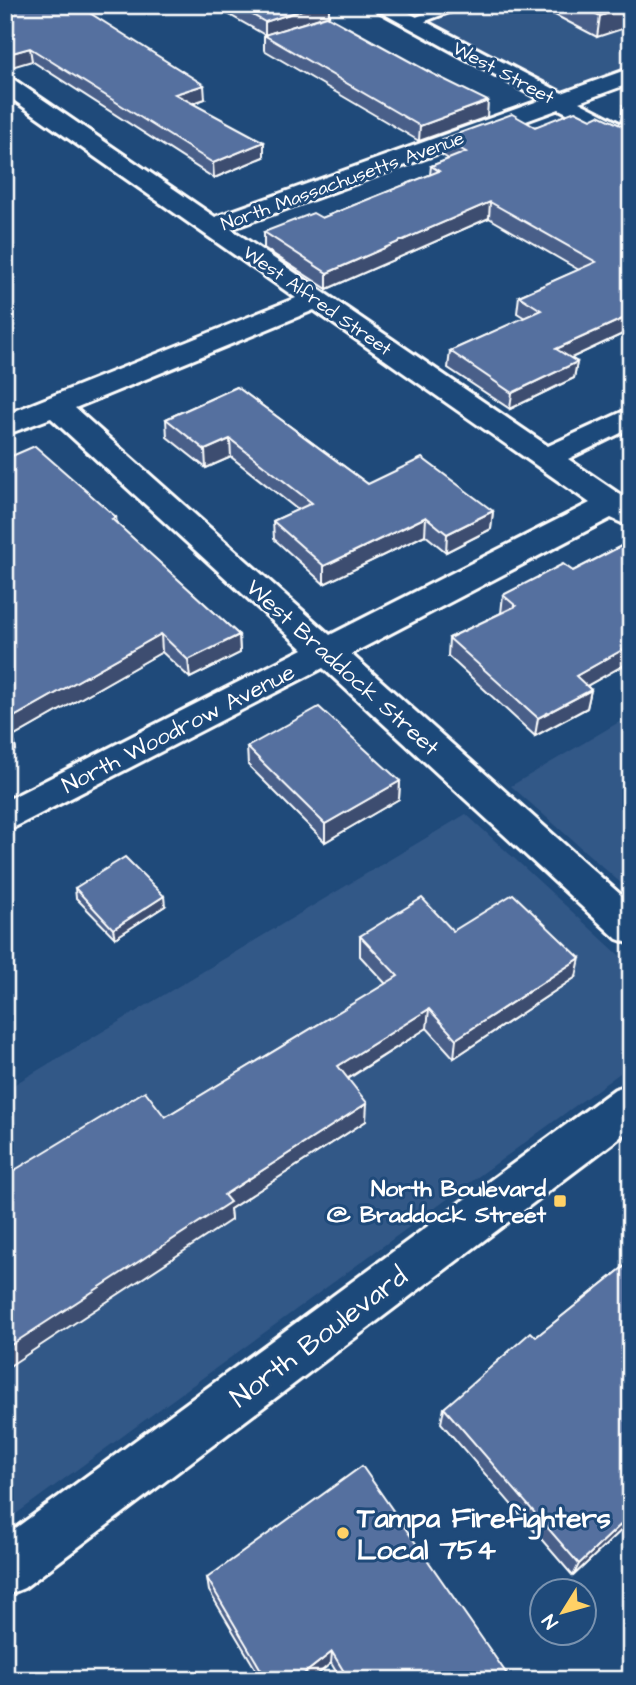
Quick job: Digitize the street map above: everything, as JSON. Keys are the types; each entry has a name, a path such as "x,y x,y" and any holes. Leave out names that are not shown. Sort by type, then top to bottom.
{"street":[{"name":"West Street","path":"378,5 631,138"},
{"name":"North Massachusetts Avenue","path":"212,227 631,75"},
{"name":"West Alfred Street","path":"5,84 622,510"},
{"path":"5,426 317,299"},
{"name":"West Braddock Street","path":"56,406 631,928"},
{"path":"545,459 631,417"},
{"name":"North Woodrow Avenue","path":"5,818 325,652 622,510"},
{"name":"North Boulevard","path":"5,1569 627,1111"}],"lane":[{"path":"410,22 462,5"}],"shaded area":[{"path":"392,5 631,5 631,65 559,91"},
{"path":"631,715 631,892 511,786"},
{"path":"466,814 631,966 631,1065 5,1522 5,1090"}],"building":[{"path":"5,5 77,5 204,85 175,94 264,142 213,163 30,48 5,55"},
{"path":"235,5 317,5 265,22"},
{"path":"579,5 631,5 631,6 600,16"},
{"path":"327,16 488,101 420,126 264,35"},
{"path":"631,102 631,110 623,105"},
{"path":"575,111 591,119 599,115 631,130 631,315 556,349 577,362 512,393 450,351 541,310 519,296 596,262 490,202 327,273 264,232 313,213 322,218 439,171 431,166 466,152 443,139 512,114 535,127"},
{"path":"237,387 368,484 422,458 493,511 447,534 426,517 324,566 273,521 312,503 230,439 205,450 166,419"},
{"path":"35,446 116,517 112,519 239,635 188,660 161,634 5,722 5,459"},
{"path":"631,541 631,645 576,676 591,690 538,718 449,638 516,606 503,595 563,564 573,571"},
{"path":"319,707 400,781 325,824 247,747"},
{"path":"5,725 12,733 5,736"},
{"path":"125,857 164,896 113,929 75,888"},
{"path":"513,894 580,958 456,1039 429,1009 338,1066 367,1103 224,1195 230,1202 5,1349 5,1176 145,1091 165,1117 398,976 360,936 422,898 453,931"},
{"path":"631,1261 631,1515 579,1564 444,1408 531,1332 536,1337"},
{"name":"Tampa Firefighters Local 754","path":"362,1466 511,1680 349,1680 332,1652 296,1680 267,1680 207,1578"}],"place":[{"name":"North Boulevard @ Braddock Street","path":"560,1201"},
{"name":"Tampa Firefighters Local 754","path":"343,1533"}]}
